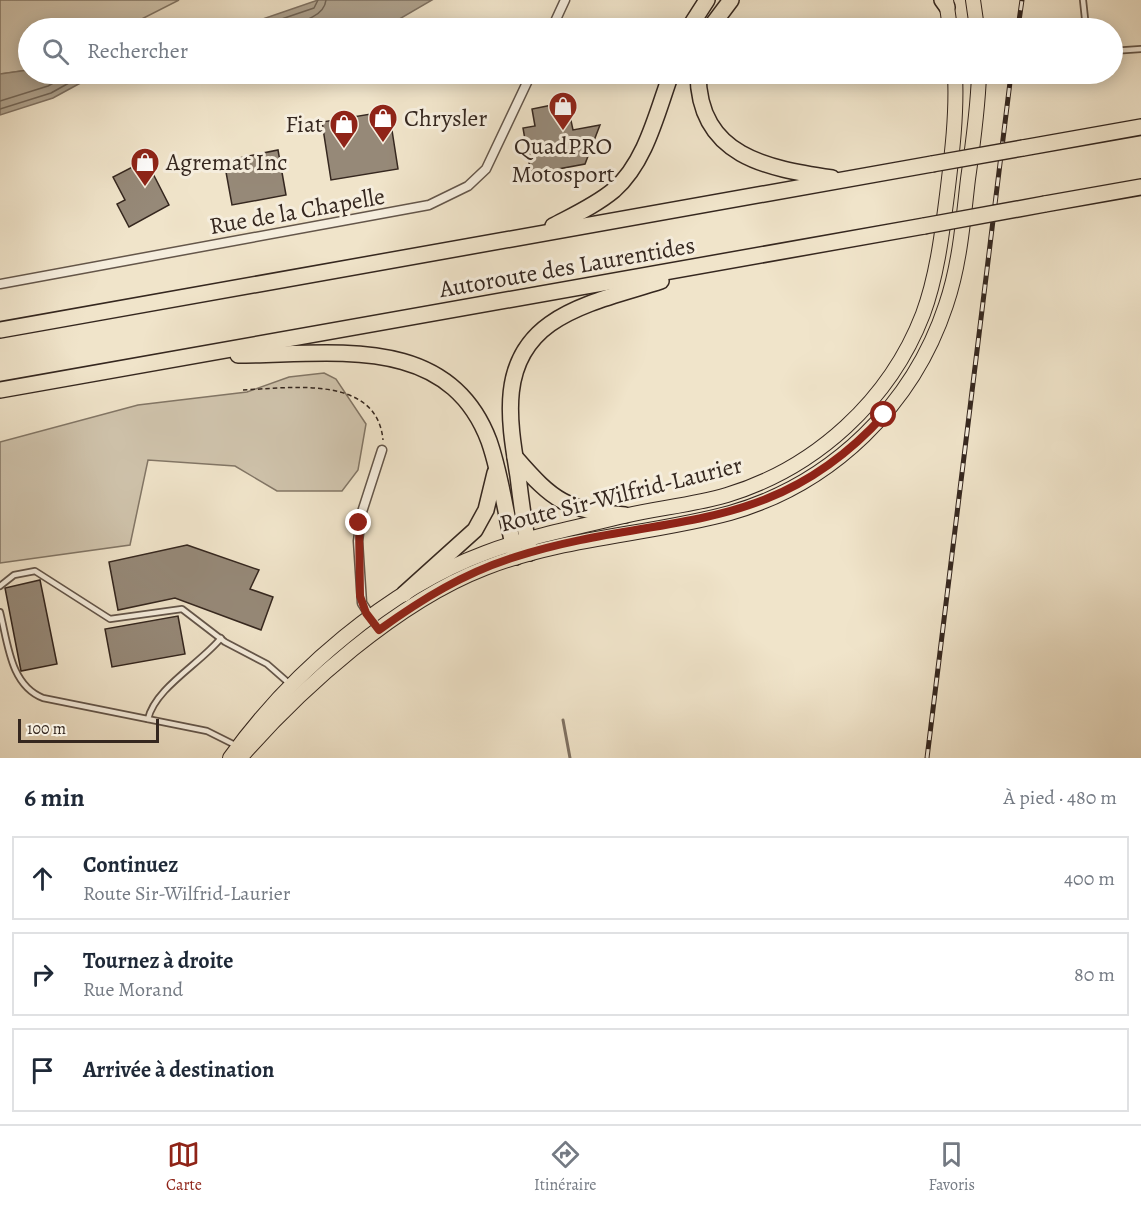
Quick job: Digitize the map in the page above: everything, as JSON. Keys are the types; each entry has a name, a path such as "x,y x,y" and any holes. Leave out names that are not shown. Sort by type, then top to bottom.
{"highway":[{"path":"695,18 707,0"},
{"path":"718,18 731,0"},
{"path":"543,232 600,200 625,179 643,149 667,84"},
{"path":"699,84 709,117 725,141 738,152 770,167 844,179"},
{"name":"Autoroute des Laurentides","path":"0,330 1141,127"},
{"name":"Autoroute des Laurentides","path":"0,390 1141,187"},
{"path":"521,548 515,457 509,416 512,380 521,356 542,330 579,309 704,266"},
{"path":"199,355 356,354 389,357 419,366 447,382 472,409 488,438 521,548"},
{"path":"515,457 544,489 565,504 592,512 625,515"},
{"path":"404,594 475,530 486,510 496,470"}],"main road":[{"path":"973,0 976,18"},
{"path":"945,2 948,18"},
{"name":"Route Sir-Wilfrid-Laurier","path":"230,758 241,752 297,691 370,618 404,594 448,568 625,515 727,495 771,477 806,458 841,432 879,391 908,347 931,289 942,231 953,146 955,84"},
{"name":"Route Sir-Wilfrid-Laurier","path":"297,691 379,630 450,583 521,548 707,518 767,501 827,466 877,423 920,363 934,335 950,293 960,246 978,84"}],"street":[{"path":"557,18 565,0"},
{"name":"Rue de la Chapelle","path":"0,284 429,205 468,186 486,169 526,84"},
{"path":"379,630 370,618 360,596 358,532 382,450"}],"lane":[{"path":"1083,0 1085,18"},
{"path":"1123,50 1141,49"},
{"path":"0,586 14,575 34,571 110,619 182,609 220,638 267,664 297,691"},
{"path":"0,612 17,676 32,694 43,699 207,731 241,752"},
{"path":"148,719 150,710 159,697 220,638"}],"path":[{"path":"243,390 318,388 351,396 366,405 378,419 383,439 382,450"}],"shaded area":[{"path":"0,0 179,0 144,18 18,18 18,71 0,74"},
{"path":"324,373 336,379 366,424 358,470 342,491 277,491 235,466 148,460 130,545 0,563 0,442 138,405 247,392 289,377"}],"water":[{"path":"318,0 432,0 401,18 266,18"},
{"path":"18,71 18,84 79,84 53,98 0,115 0,74"}],"building":[{"path":"567,102 573,130 600,125 585,164 531,174 523,128 535,126 532,109"},
{"path":"389,111 398,169 331,180 322,122"},
{"path":"278,150 286,195 232,205 224,161"},
{"path":"146,160 169,205 129,227 117,204 125,200 113,177"},
{"path":"187,545 259,570 250,589 273,597 261,630 175,598 118,610 109,562"},
{"path":"40,580 57,664 21,671 5,588"},
{"path":"178,616 185,654 112,667 105,629"}],"waterway":[{"path":"563,720 570,758"}],"railway":[{"path":"1019,18 1022,0"},
{"path":"927,758 1010,84"}],"place":[{"name":"QuadPRO Motosport","path":"563,132"},
{"name":"Chrysler","path":"383,144"},
{"name":"Fiat","path":"344,150"},
{"name":"Agremat Inc","path":"145,188"}],"route":[{"path":"359,523 360,596 366,613 379,630 445,586 489,566 516,557 570,543 713,517 767,501 815,475 837,459 860,441 884,415"}]}
